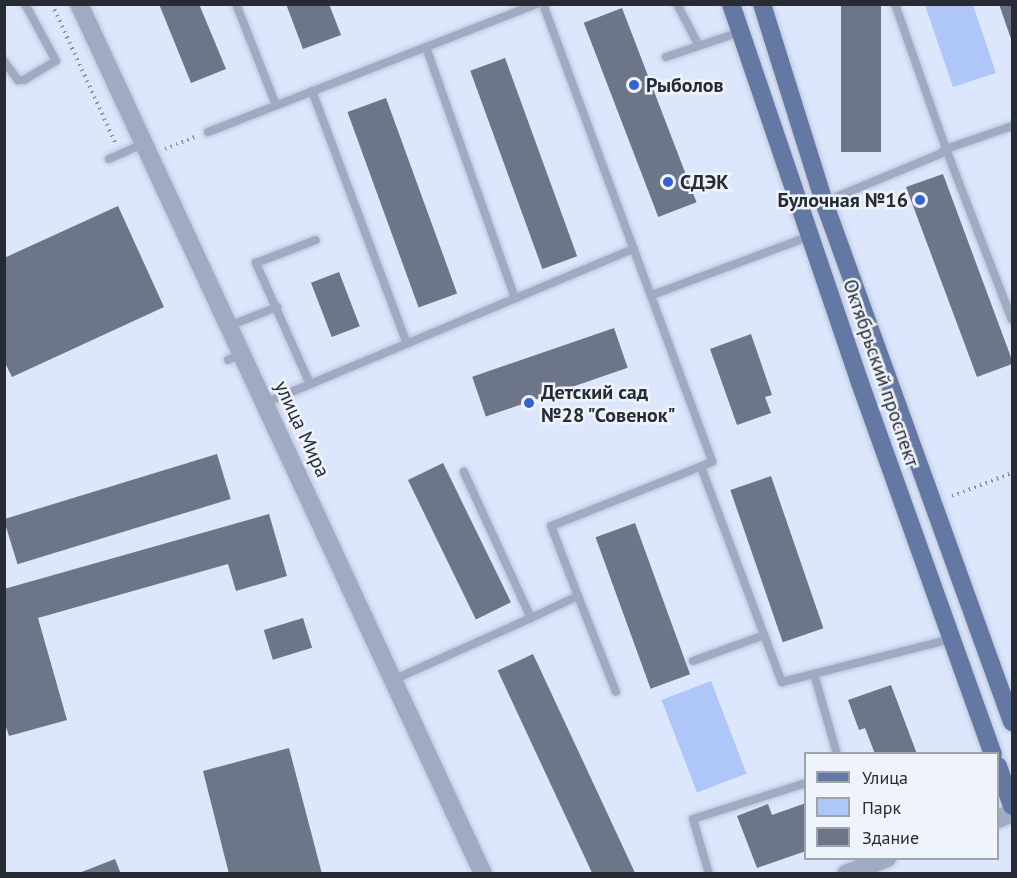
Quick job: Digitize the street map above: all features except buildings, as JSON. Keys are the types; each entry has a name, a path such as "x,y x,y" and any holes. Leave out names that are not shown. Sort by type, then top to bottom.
{"main road":[{"name":"Октябрьский проспект","path":"731,4 810,236 993,752"},
{"name":"Октябрьский проспект","path":"762,4 824,202 1012,722"},
{"path":"999,769 1012,806"}],"street":[{"name":"улица Мира","path":"79,4 229,326 235,357 265,403 483,873"},
{"path":"846,873 882,860"}],"lane":[{"path":"4,61 18,80 24,80 56,61 25,4"},
{"path":"236,4 276,105"},
{"path":"509,4 512,14"},
{"path":"208,132 536,4"},
{"path":"543,4 712,462 551,526 616,692"},
{"path":"677,4 699,46"},
{"path":"895,4 946,149 1012,320"},
{"path":"666,57 740,32"},
{"path":"426,47 515,299"},
{"path":"312,92 407,344"},
{"path":"824,202 940,154 946,149 1012,126"},
{"path":"109,159 144,144"},
{"path":"652,295 810,236"},
{"path":"310,384 256,263 316,240"},
{"path":"265,403 634,249"},
{"path":"264,279 273,276"},
{"path":"229,326 277,307"},
{"path":"701,467 782,682 951,639"},
{"path":"464,472 531,618"},
{"path":"393,680 578,596"},
{"path":"693,661 764,635"},
{"path":"814,674 837,752"},
{"path":"710,873 693,819 804,784"}],"path":[{"path":"952,496 1012,473"}],"green space":[{"path":"925,5 973,5 996,73 953,87"},
{"path":"711,681 746,773 697,792 662,700"}],"place":[{"name":"Рыболов","path":"634,85"},
{"name":"СДЭК","path":"668,182"},
{"name":"Булочная №16","path":"920,200"},
{"name":"Детский сад №28 \"Совенок\"","path":"529,403"}]}
